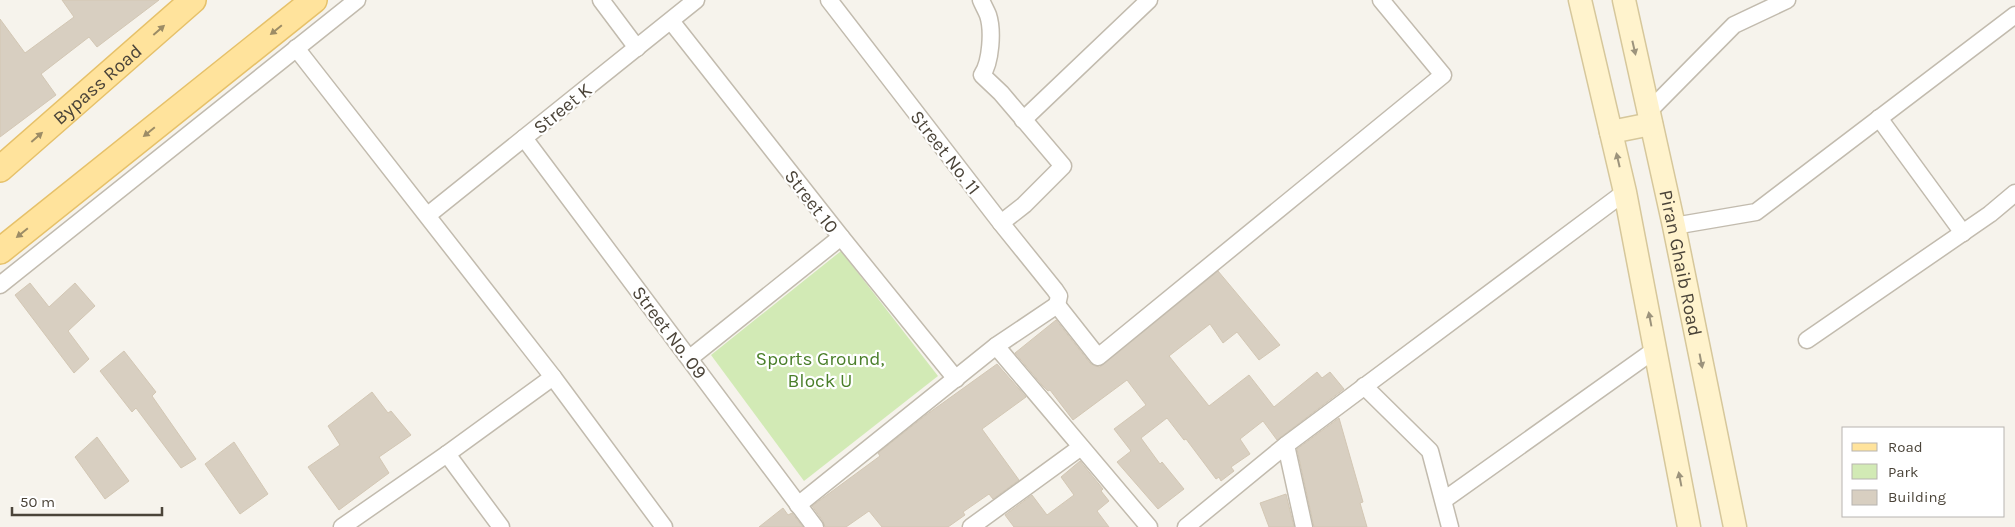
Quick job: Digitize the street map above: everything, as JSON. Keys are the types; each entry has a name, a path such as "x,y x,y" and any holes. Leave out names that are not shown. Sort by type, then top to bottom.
{"main road":[{"name":"Bypass Road","path":"0,169 193,0"},
{"path":"0,251 314,0"},
{"path":"1580,0 1625,192 1689,527"},
{"name":"Piran Ghaib Road","path":"1624,0 1674,226 1735,527"},
{"path":"1611,132 1650,118"}],"street":[{"path":"0,285 357,0"},
{"path":"601,0 637,48"},
{"name":"Street K","path":"428,215 671,22 696,0"},
{"name":"Street No. 11","path":"829,0 1001,224 1055,290 1059,296 1057,305 1098,357 1443,75 1381,0"},
{"path":"981,0 989,17 990,39 988,66 982,74 1001,93 1063,166 1001,224"},
{"path":"1023,120 1149,0"},
{"path":"1650,118 1734,25 1787,0"},
{"path":"1674,226 1756,212 2014,18"},
{"name":"Street 10","path":"671,22 956,379"},
{"path":"296,48 553,377 664,527"},
{"path":"1879,118 1963,233"},
{"name":"Street No. 09","path":"524,138 815,527"},
{"path":"1186,527 1286,445 1625,192"},
{"path":"1807,340 1963,233 2015,193"},
{"path":"690,358 841,237"},
{"path":"798,505 996,346 1057,305"},
{"path":"996,346 1149,527"},
{"path":"1444,500 1656,349"},
{"path":"342,527 553,377"},
{"path":"1364,386 1430,450 1450,527"},
{"path":"1286,445 1304,527"},
{"path":"972,527 1081,447"},
{"path":"447,454 502,527"}],"green space":[{"name":"Sports Ground, Block U","path":"841,251 938,376 804,481 711,355"}],"building":[{"path":"62,0 159,0 97,47 89,37 41,74 56,95 0,137 0,19 25,53 74,17"},
{"path":"1218,271 1280,345 1259,360 1237,332 1223,343 1210,324 1169,356 1209,406 1249,375 1274,407 1317,372 1322,378 1330,372 1344,389 1277,440 1263,421 1240,439 1250,454 1231,467 1234,471 1221,481 1219,477 1216,479 1186,439 1184,440 1167,418 1141,438 1160,464 1162,462 1184,489 1158,509 1117,462 1131,451 1114,429 1146,405 1127,380 1073,420 1050,390 1048,391 1042,385 1015,353 1056,320 1090,363 1100,367"},
{"path":"30,283 49,307 75,283 95,306 68,331 89,359 74,373 15,295"},
{"path":"124,351 156,392 152,396 196,459 181,468 136,408 132,412 100,371"},
{"path":"997,364 1026,397 982,429 1019,480 993,499 989,494 963,512 965,515 948,527 882,527 869,511 846,527 825,527 812,506 880,456 878,453 926,415"},
{"path":"372,392 388,413 391,411 411,435 379,457 389,473 339,510 308,467 340,445 328,426"},
{"path":"1339,418 1363,502 1360,503 1367,527 1314,527 1297,449"},
{"path":"97,437 129,481 105,499 75,457"},
{"path":"234,442 268,494 240,514 205,464"},
{"path":"1080,461 1103,489 1101,491 1109,501 1097,511 1109,527 1014,527 1005,515 1032,495 1047,515 1074,495 1061,477"},
{"path":"1286,494 1294,527 1269,527 1260,503"},
{"path":"783,508 788,515 792,513 803,527 759,527"}]}
